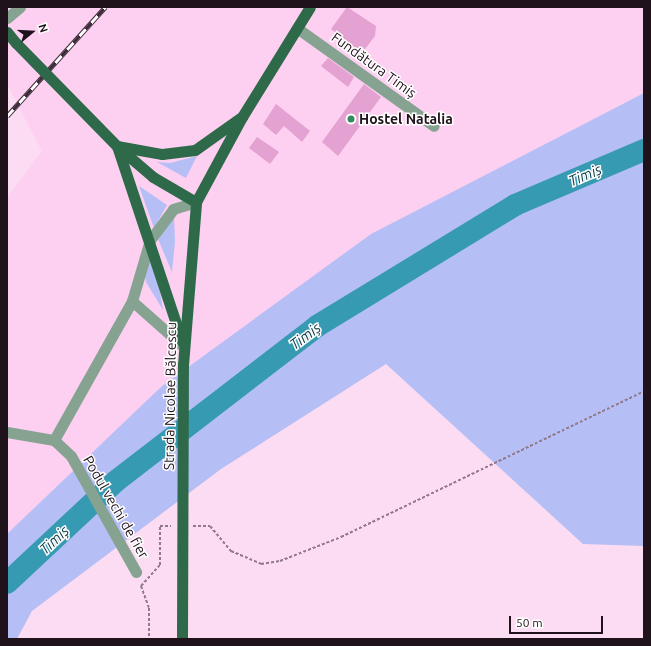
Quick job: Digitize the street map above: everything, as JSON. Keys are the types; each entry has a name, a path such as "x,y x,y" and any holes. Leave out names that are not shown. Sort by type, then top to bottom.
{"main road":[{"name":"Strada Nicolae Bălcescu","path":"182,639 184,467 183,366 196,202 242,117 310,7"},
{"path":"7,32 117,146 153,177 196,202"},
{"path":"117,146 162,154 195,150 242,117"},
{"path":"117,146 150,240 184,347"}],"street":[{"path":"7,18 20,7"},
{"name":"Fundătura Timiș","path":"297,28 434,126"},
{"path":"7,432 54,440 132,301 150,240 173,209 196,202"},
{"path":"132,301 184,347"},
{"name":"Podul vechi de fier","path":"54,440 71,456 136,572"}],"path":[{"path":"188,526 210,526 230,551 261,564 280,561 341,537 644,391"},
{"path":"141,586 160,565 160,526 174,526"},
{"path":"136,572 149,608 149,639"}],"shaded area":[{"path":"7,7 644,7 644,93 371,234 162,386 7,534 7,198 42,151 7,84"},
{"path":"644,93 644,546 583,544 386,364 221,469 32,611 17,639 7,639 7,534 162,386 371,234"},
{"path":"197,156 186,178 157,162 170,163"},
{"path":"139,186 167,205 154,228"},
{"path":"174,217 175,242 172,272 158,239"},
{"path":"150,260 159,286 163,310 146,282 145,275"}],"building":[{"path":"347,7 376,26 375,36 362,53 331,29"},
{"path":"328,58 354,77 348,87 321,66"},
{"name":"Hostel Natalia","path":"364,84 381,97 338,156 322,142"},
{"path":"276,104 310,131 302,142 284,126 276,135 263,124"},
{"path":"257,137 279,152 270,164 249,148"}],"waterway":[{"name":"Timiș","path":"7,583 116,481 317,326 515,205 644,150"}],"railway":[{"path":"7,116 105,7"}],"place":[{"name":"Hostel Natalia","path":"351,119"}]}
